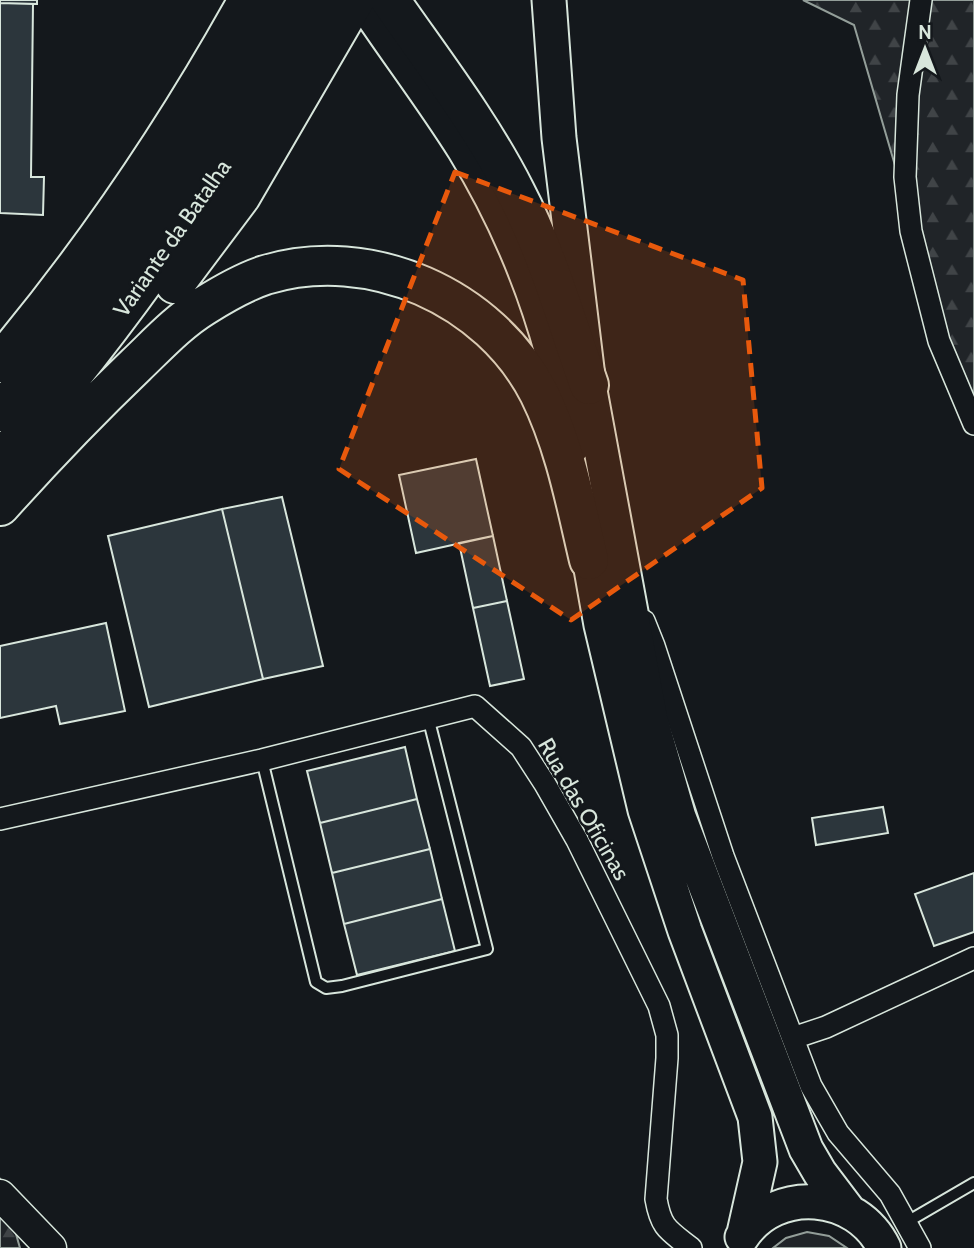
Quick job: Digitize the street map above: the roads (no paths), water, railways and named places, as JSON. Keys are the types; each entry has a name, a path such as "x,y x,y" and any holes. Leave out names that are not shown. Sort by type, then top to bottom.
{"highway":[{"path":"0,363 152,160 210,68 248,0"},
{"name":"Variante da Batalha","path":"0,412 81,310 183,171 287,0"},
{"name":"Variante da Batalha","path":"0,461 98,343 181,232 259,111 323,0"},
{"path":"79,420 131,342 241,195 355,0"},
{"path":"390,0 426,74 479,130 515,191 544,259 589,385"},
{"path":"0,506 79,420 171,330 202,307 244,284 285,270 322,267 360,269 407,279 462,307 487,325 504,342 525,370 551,421 575,500 589,560"}],"main road":[{"path":"362,0 426,74 463,148 499,211 540,310 567,412 589,560 613,680 653,836 685,931 755,1117 760,1162 740,1240"},
{"path":"549,0 559,138 589,385 651,720 679,817 806,1149 848,1210"},
{"path":"740,1240 762,1216 784,1205 800,1201 833,1204 848,1210 890,1236"}],"street":[{"path":"921,0 908,94 905,177 911,231 939,341 974,424"},
{"path":"625,575 654,646 719,845 811,1086 838,1133 881,1180 890,1236 920,1248"},
{"name":"Rua das Oficinas","path":"0,819 262,760 475,706 521,747 545,784 577,840 659,1006 667,1035 667,1088 656,1199 660,1220 669,1231 691,1248"},
{"path":"793,1038 826,1027 974,958"},
{"path":"0,1195 51,1248"}],"lane":[{"path":"262,760 316,982 326,988 342,985 487,949 428,717"},
{"path":"890,1236 974,1183"}]}
